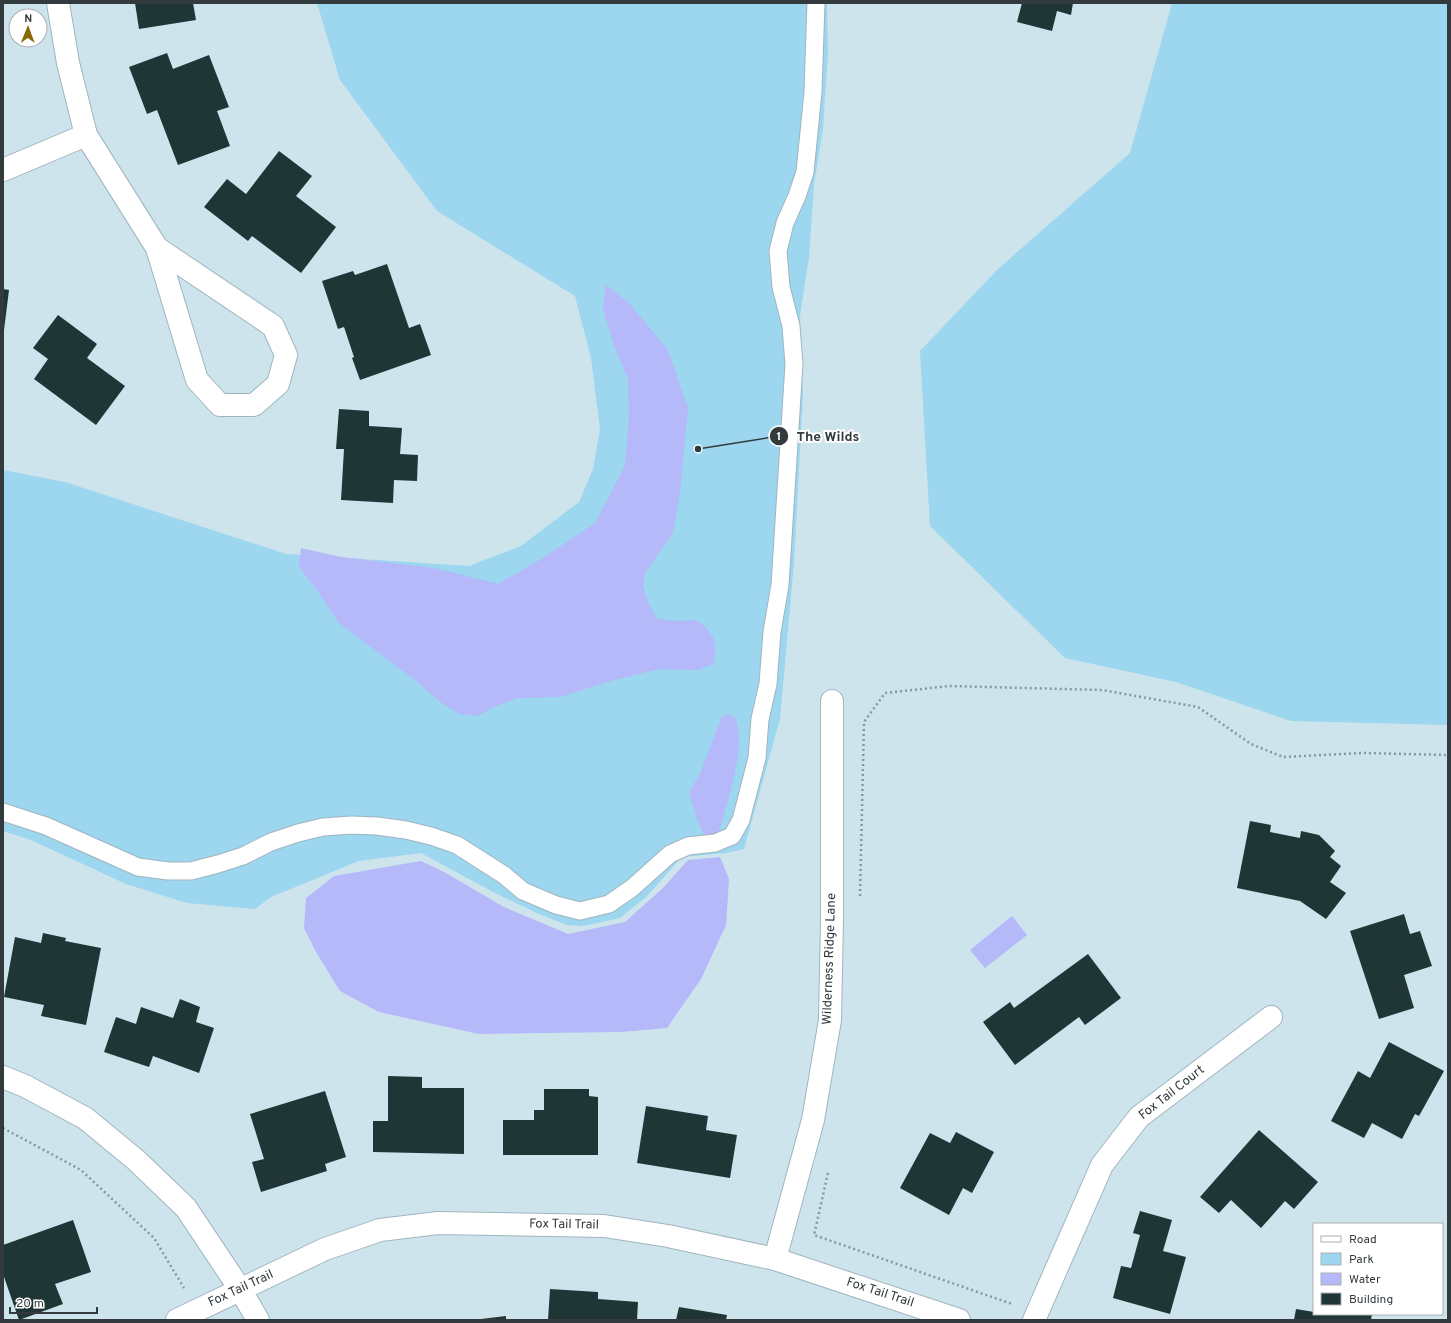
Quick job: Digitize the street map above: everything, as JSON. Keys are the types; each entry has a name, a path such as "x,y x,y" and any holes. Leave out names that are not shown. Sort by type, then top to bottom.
{"street":[{"path":"58,3 68,63 86,135 157,248 197,380 220,404 254,405 278,384 286,355 273,326 157,248"},
{"path":"3,170 86,135"},
{"name":"Wilderness Ridge Lane","path":"775,1259 813,1120 830,1020 832,918 832,701"},
{"name":"Fox Tail Court","path":"1036,1317 1102,1165 1139,1117 1271,1017"},
{"path":"3,1077 25,1086 85,1118 136,1160 186,1208 240,1289 258,1320"},
{"name":"Fox Tail Trail","path":"176,1320 325,1249 380,1230 438,1223 604,1226 668,1236 775,1259 959,1320"}],"lane":[{"path":"3,812 46,826 138,867 190,871 243,856 271,842 323,827 352,825 377,826 406,830 432,836 457,845 504,875 523,891 556,905 580,911 609,904 632,888 670,854 682,848 715,843 732,836 741,820 757,758 760,719 768,684 772,632 780,585 794,364 791,326 781,286 778,251 785,223 797,196 805,172 813,92 816,3"}],"path":[{"path":"860,897 864,722 885,693 949,686 1102,690 1198,707 1251,744 1283,757 1362,753 1448,755"},
{"path":"3,1128 81,1170 154,1238 197,1310"},
{"path":"830,1165 814,1234 1036,1317"}],"green space":[{"path":"317,3 827,3 828,52 823,128 814,185 809,257 800,316 803,394 794,563 780,719 744,849 726,853 682,857 646,897 620,918 583,926 567,925 539,914 495,893 421,853 359,861 271,897 255,909 187,903 126,884 31,840 3,831 3,470 65,482 286,554 469,566 521,546 579,502 593,469 600,429 591,358 575,296 437,211 340,80"},
{"path":"1172,3 1448,3 1448,725 1291,721 1176,682 1065,658 930,526 920,351 998,269 1130,153"}],"water":[{"path":"606,285 630,304 668,350 688,408 680,492 673,533 645,573 643,586 649,604 657,619 678,621 696,620 707,629 715,643 713,664 697,670 659,669 614,680 560,697 518,698 496,706 477,716 460,714 443,704 415,680 339,623 299,567 301,548 341,557 434,568 498,584 543,558 595,523 625,466 629,415 628,379 613,343 603,308"},
{"path":"730,714 736,720 739,747 734,778 718,835 705,837 697,819 689,792 700,774 721,718"},
{"path":"720,857 729,879 726,925 701,979 667,1028 621,1032 479,1034 379,1012 340,991 316,952 304,928 306,898 334,876 421,861 444,872 504,907 568,934 625,922 663,888 688,860"},
{"path":"1012,916 1027,935 985,968 970,950"}],"building":[{"path":"135,3 193,3 196,20 139,29"},
{"path":"1022,3 1073,3 1071,15 1057,11 1052,31 1017,22"},
{"path":"167,53 173,69 209,55 229,107 217,111 230,146 178,165 157,110 147,114 129,67"},
{"path":"279,151 312,176 296,196 336,227 301,273 252,236 248,241 204,207 227,179 246,194"},
{"path":"387,264 409,328 420,324 431,355 360,380 352,358 354,357 344,327 338,329 322,281 353,271 355,275"},
{"path":"3,289 9,290 4,330 3,329"},
{"path":"58,315 97,344 87,358 125,386 96,425 34,379 48,359 33,348"},
{"path":"339,409 369,411 369,426 402,428 400,454 418,455 417,481 394,480 393,503 341,500 344,449 336,449"},
{"path":"1250,821 1271,825 1270,832 1300,838 1301,831 1319,835 1335,851 1330,857 1341,866 1330,882 1346,893 1326,919 1300,901 1237,888"},
{"path":"1404,914 1410,934 1420,931 1432,966 1404,975 1414,1008 1379,1019 1350,931"},
{"path":"43,933 66,938 65,941 101,948 86,1025 41,1016 44,1005 4,997 15,937 41,943"},
{"path":"1088,954 1121,998 1085,1025 1079,1017 1015,1065 983,1022 1010,1002 1014,1008"},
{"path":"180,999 200,1007 196,1022 214,1028 199,1073 153,1056 149,1067 104,1052 116,1017 136,1024 141,1007 173,1018"},
{"path":"1389,1042 1444,1071 1419,1116 1415,1114 1402,1139 1372,1123 1364,1138 1331,1121 1358,1071 1370,1078"},
{"path":"388,1076 422,1077 422,1088 464,1088 464,1154 373,1152 373,1121 388,1121"},
{"path":"544,1089 589,1089 589,1096 598,1097 598,1155 503,1155 503,1120 534,1120 534,1110 544,1110"},
{"path":"325,1091 346,1157 325,1164 327,1171 261,1192 252,1162 264,1159 250,1114"},
{"path":"646,1106 708,1116 706,1130 737,1135 730,1178 637,1163"},
{"path":"1259,1130 1318,1182 1294,1209 1285,1201 1261,1228 1231,1200 1219,1213 1200,1197"},
{"path":"956,1132 994,1152 972,1193 963,1188 949,1215 900,1188 930,1133 950,1143"},
{"path":"1140,1211 1172,1220 1163,1251 1186,1257 1170,1314 1113,1298 1121,1266 1131,1268 1140,1235 1133,1233"},
{"path":"73,1220 91,1272 55,1284 63,1304 19,1320 3,1274 3,1245"},
{"path":"550,1289 598,1292 598,1299 638,1302 637,1320 548,1320"},
{"path":"679,1307 727,1315 726,1320 676,1320"},
{"path":"1296,1309 1313,1312 1313,1315 1372,1315 1371,1320 1294,1320"},
{"path":"506,1316 506,1320 481,1320 481,1319"}],"place":[{"name":"The Wilds","path":"698,449"}]}
